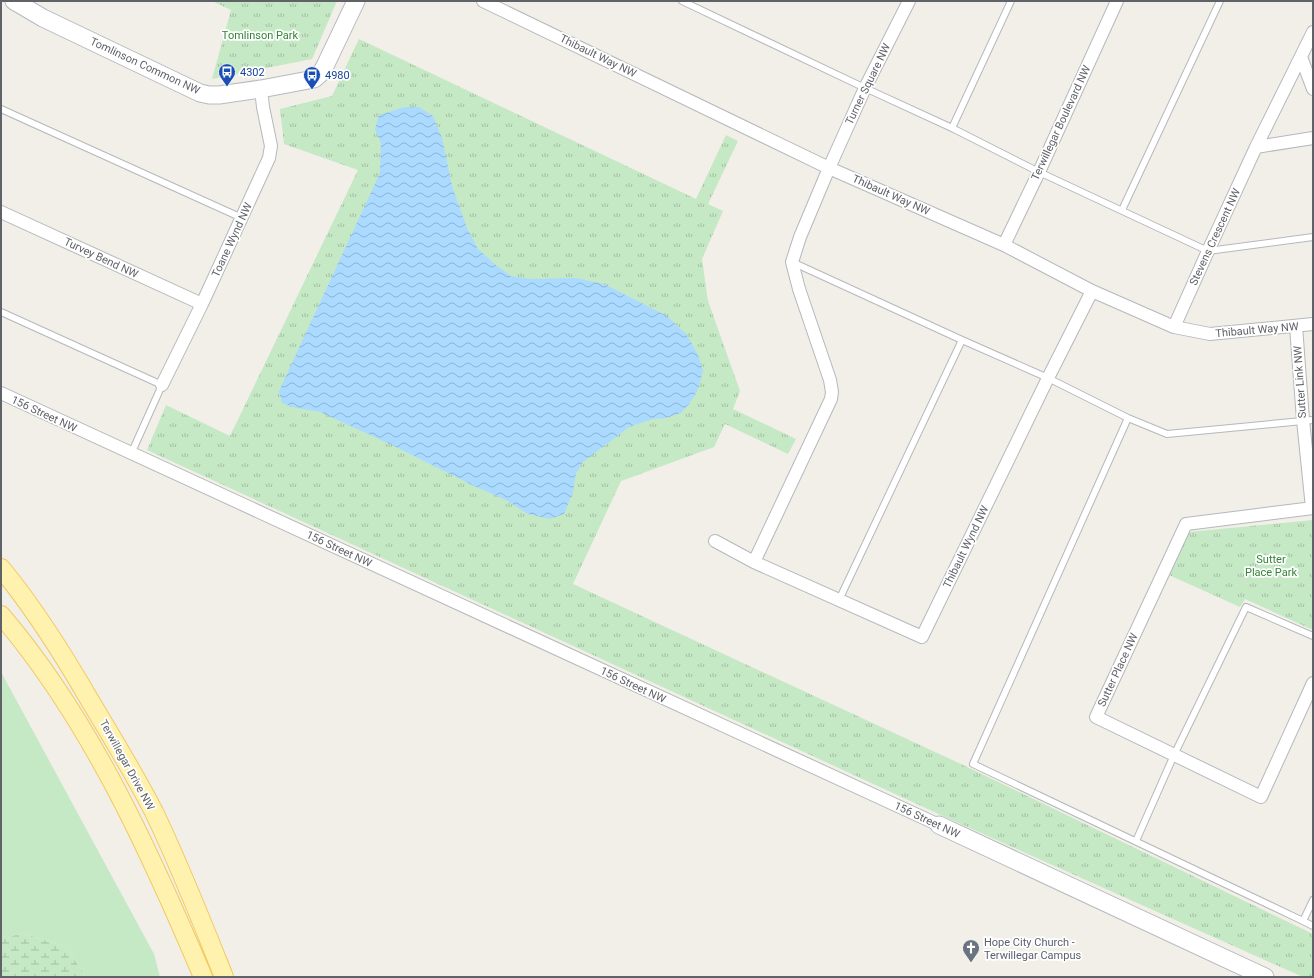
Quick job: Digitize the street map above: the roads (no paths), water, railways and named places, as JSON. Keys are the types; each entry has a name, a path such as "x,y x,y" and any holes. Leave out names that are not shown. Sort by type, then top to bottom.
{"main road":[{"name":"Terwillegar Drive NW","path":"1,568 69,665 154,812 191,894 224,977"},
{"name":"Terwillegar Drive NW","path":"1,615 38,663 96,753 121,799 173,907 203,977"}],"street":[{"name":"Tomlinson Common NW","path":"14,1 42,18 200,93 209,95 261,89 314,79 321,73 356,1"},
{"name":"Thibault Way NW","path":"482,1 829,168 1004,245 1092,291 1174,327 1210,334 1313,324"},
{"name":"Turner Square NW","path":"829,168 909,1"},
{"name":"Terwillegar Boulevard NW","path":"1004,245 1117,1"},
{"name":"Stevens Crescent NW","path":"1174,327 1256,147 1313,32"},
{"path":"1301,57 1313,89"},
{"name":"Toane Wynd NW","path":"162,385 202,304 269,158 272,146 263,107 261,89"},
{"path":"1256,147 1313,138"},
{"path":"754,562 831,399 832,392 830,380 798,289 792,262 800,237 829,168"},
{"name":"Turvey Bend NW","path":"1,212 202,304"},
{"name":"Thibault Wynd NW","path":"715,541 754,562 922,638 1048,378 1092,291"},
{"name":"Sutter Link NW","path":"1296,326 1308,420 1312,508"},
{"name":"156 Street NW","path":"1,394 939,825 1265,977"},
{"name":"Sutter Place NW","path":"1312,508 1186,524 1096,717 1261,796 1313,684"}],"lane":[{"path":"682,1 1208,251 1313,237"},
{"path":"952,128 1011,1"},
{"path":"1122,210 1220,1"},
{"path":"1,109 242,218"},
{"path":"792,262 1048,378 1128,418 1166,434 1308,420"},
{"path":"1,312 162,385 131,454"},
{"path":"839,600 962,340"},
{"path":"1128,418 973,764 1313,926"},
{"path":"1136,842 1174,755 1246,607 1313,636"},
{"path":"1303,921 1313,900"}],"water":[{"path":"405,107 419,107 433,116 442,138 452,186 467,228 478,249 496,265 511,276 531,279 575,278 604,284 667,316 687,335 698,355 703,371 697,392 689,404 681,413 666,418 653,419 629,427 583,462 576,473 573,492 564,514 550,519 528,514 506,500 320,412 292,407 282,403 279,391 380,173 381,143 375,129 379,115"}],"place":[{"name":"4302","path":"227,87"},
{"name":"4980","path":"312,90"},
{"name":"Hope City Church - Terwillegar Campus","path":"971,963"}],"park label":[{"name":"Tomlinson Park","path":"260,35"},
{"name":"Sutter Place Park","path":"1271,565"}]}
